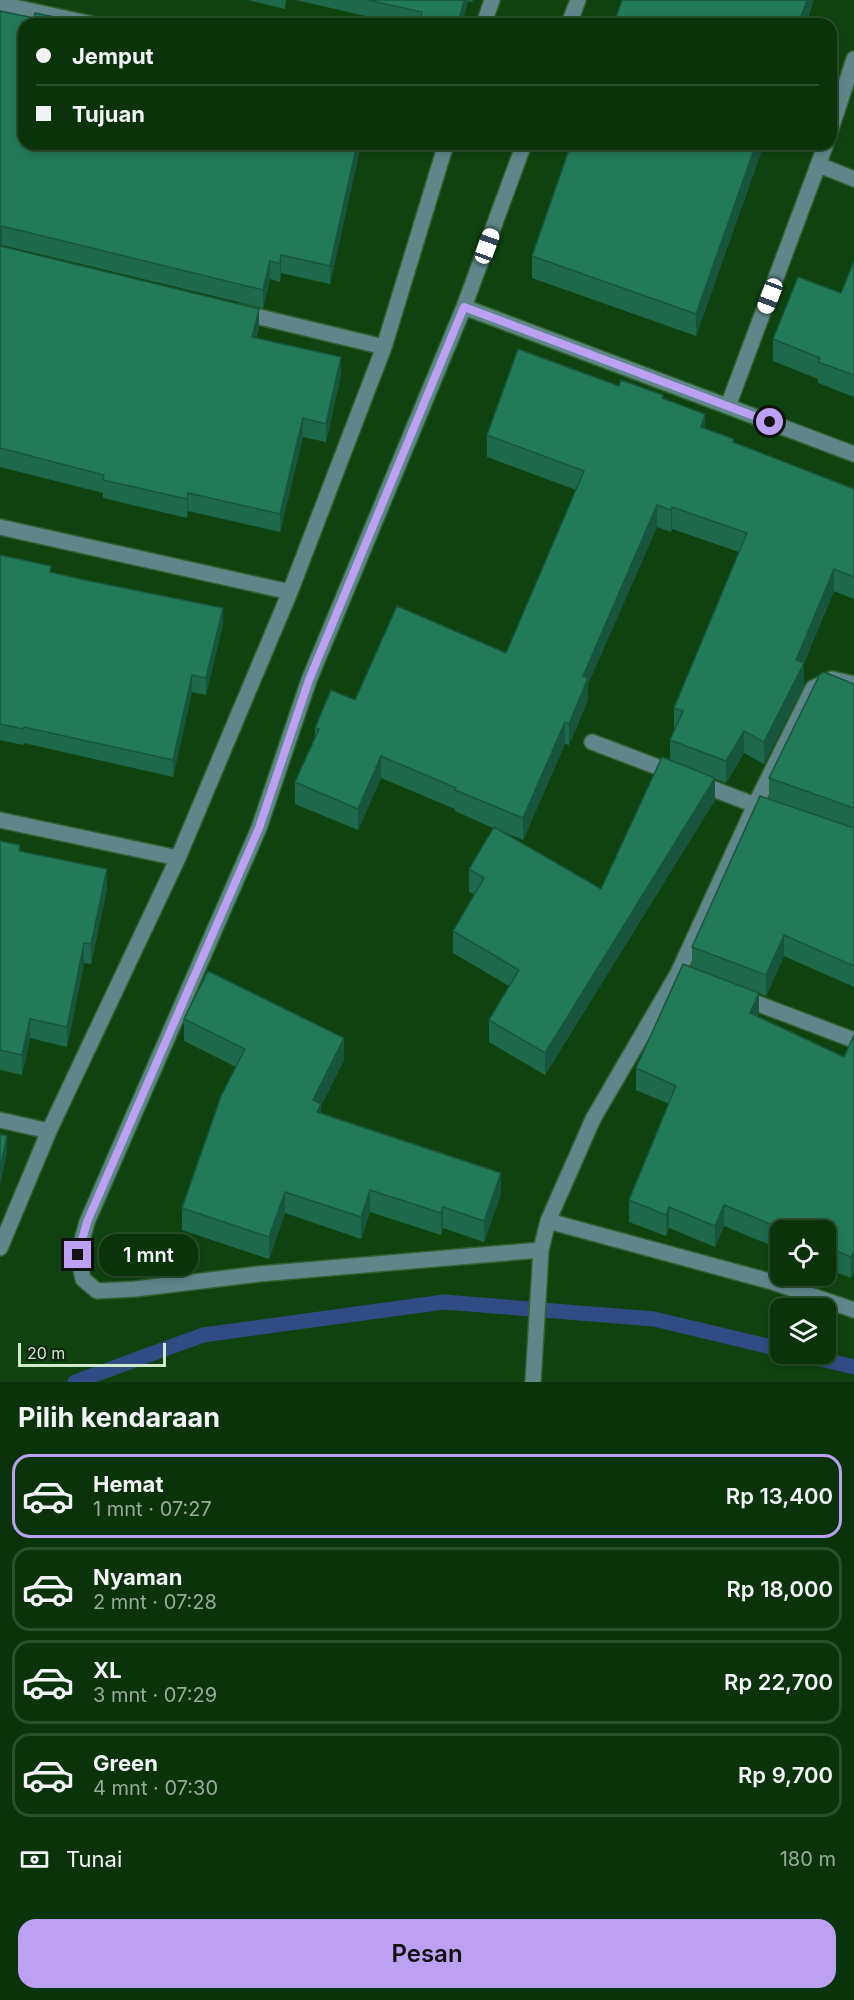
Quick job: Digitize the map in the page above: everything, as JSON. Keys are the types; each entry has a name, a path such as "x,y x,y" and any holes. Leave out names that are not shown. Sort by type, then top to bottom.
{"street":[{"path":"486,18 492,0"},
{"path":"571,18 578,0"},
{"path":"0,4 64,18"},
{"path":"837,111 854,60"},
{"path":"0,1248 49,1131 178,858 290,592 384,347 444,150"},
{"path":"522,150 464,307 309,680 259,828 87,1222 78,1255 83,1279 97,1291 135,1289 259,1274 541,1250"},
{"path":"728,406 824,150"},
{"path":"819,165 854,179"},
{"path":"464,307 854,454"},
{"path":"221,308 384,347"},
{"path":"0,527 290,592"},
{"path":"533,1382 541,1250 548,1221 593,1119 684,975 755,805 813,688 832,680 854,684"},
{"path":"592,742 788,816"},
{"path":"0,820 178,858"},
{"path":"731,993 854,1041"},
{"path":"0,1120 49,1131"},
{"path":"548,1221 769,1281 854,1310"}],"building":[{"path":"368,0 464,0 460,18 421,18 422,12"},
{"path":"622,0 807,0 800,18 616,18"},
{"path":"0,11 34,18 18,18 18,150 356,150 330,266 281,255 280,264 270,261 263,290 0,227"},
{"path":"35,13 59,18 34,18"},
{"path":"569,150 754,150 696,314 532,256"},
{"path":"0,246 259,309 252,337 341,357 326,424 303,418 280,514 188,493 187,499 103,480 104,475 0,448"},
{"path":"854,261 854,375 818,362 820,358 773,339 798,277 841,293"},
{"path":"518,349 619,386 621,380 663,395 662,398 705,414 701,427 734,439 733,442 854,489 854,577 834,569 796,660 804,663 764,742 744,731 726,761 670,740 683,711 674,708 747,533 672,507 671,510 657,505 583,676 588,678 569,724 565,722 523,818 381,756 358,809 295,782 319,729 315,728 331,690 355,700 397,606 506,653 584,471 487,435"},
{"path":"0,555 51,566 50,572 223,608 206,678 192,675 173,760 24,727 23,729 0,724"},
{"path":"824,672 854,684 854,808 769,778 820,674"},
{"path":"662,757 715,778 545,1053 489,1020 519,970 453,931 484,878 469,869 494,827 601,889"},
{"path":"760,796 854,827 854,966 784,935 766,975 692,947"},
{"path":"0,841 20,845 19,851 107,869 91,944 84,943 67,1027 30,1019 22,1055 0,1050"},
{"path":"683,964 759,993 750,1013 844,1057 854,1035 854,1251 851,1257 836,1251 836,1220 770,1220 770,1224 724,1205 715,1226 669,1207 666,1215 629,1200 676,1086 636,1068"},
{"path":"208,971 344,1038 313,1100 321,1104 317,1112 501,1173 484,1221 443,1207 441,1213 370,1190 361,1217 285,1192 269,1237 182,1208 221,1096 245,1049 184,1019"},
{"path":"0,1134 7,1136 0,1169"}],"waterway":[{"path":"75,1382 203,1335 444,1302 654,1319 770,1347"},
{"path":"836,1363 854,1367"}],"route":[{"path":"78,1255 87,1222 259,828 309,680 464,307 770,422"}]}
